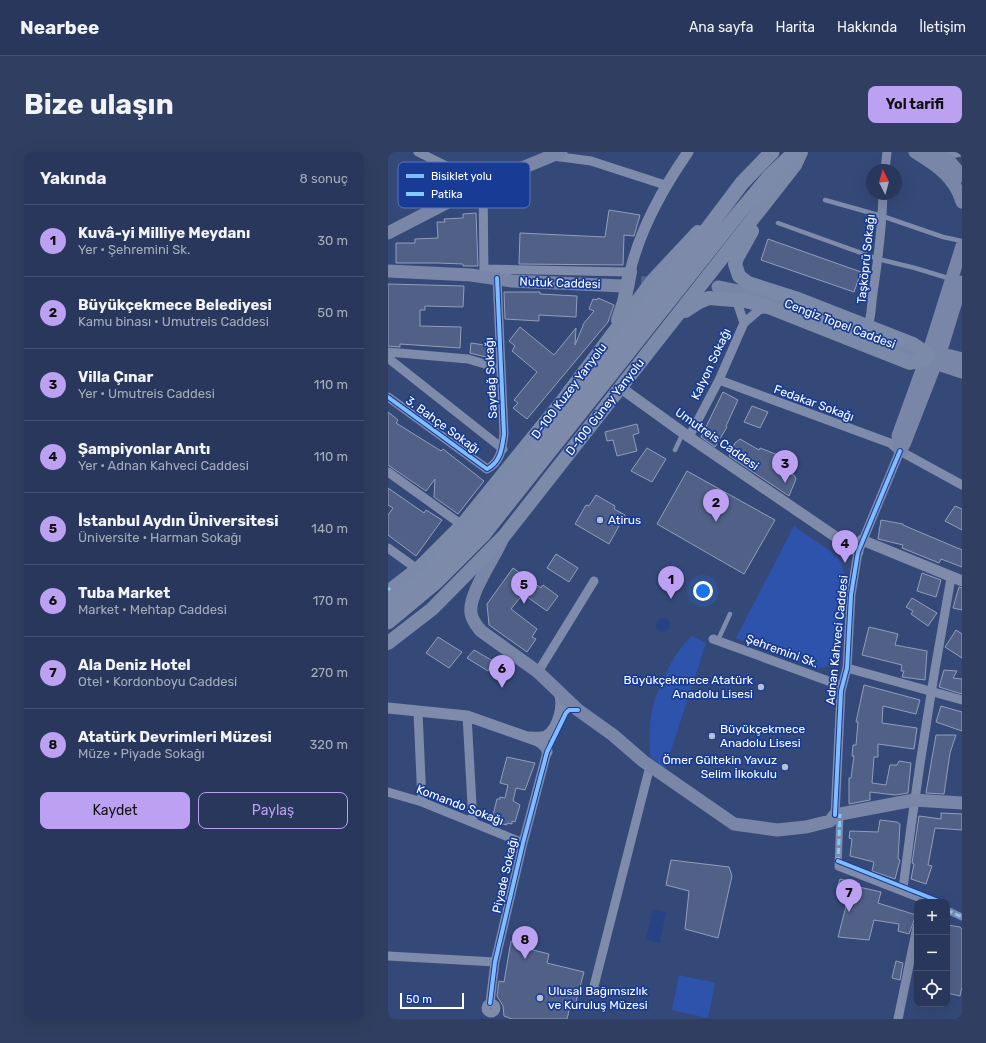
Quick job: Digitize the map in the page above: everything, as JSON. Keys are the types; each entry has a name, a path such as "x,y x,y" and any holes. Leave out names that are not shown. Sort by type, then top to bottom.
{"highway":[{"path":"388,607 430,573 475,524 627,333 742,183 772,152"},
{"path":"388,622 436,582 483,535 738,214 769,177 795,152"}],"main road":[{"name":"D-100 Güney Yanyolu","path":"388,643 432,609 504,536 795,165 800,152"},
{"path":"915,152 937,166 951,180 959,192 962,202"},
{"path":"530,165 557,154"},
{"path":"937,154 951,163 962,176"},
{"name":"D-100 Kuzey Yanyolu","path":"389,590 417,569 462,525 502,479 654,279 742,183"},
{"path":"764,203 752,231 737,258 736,271 739,276 748,283 798,299 913,344 935,360"},
{"path":"388,233 436,208"},
{"name":"Adnan Kahveci Caddesi","path":"900,452 898,436 935,360 957,281 962,246"},
{"name":"Nutuk Caddesi","path":"388,271 488,275 512,281 625,280"},
{"path":"614,333 624,302 625,280 634,279 645,282 654,279"},
{"name":"Cengiz Topel Caddesi","path":"718,290 773,303 935,360 962,372"},
{"path":"676,316 699,302 709,298 736,299 771,308 908,362 935,360"},
{"name":"Cengiz Topel Caddesi","path":"935,360 962,359"},
{"path":"504,536 472,598 471,614 474,623 482,631 538,672 578,710 650,766 734,824 777,830 806,827 830,821 838,815 914,800 962,803"}],"street":[{"path":"418,152 438,162"},
{"path":"586,152 591,161"},
{"path":"625,280 638,245 665,185 688,152"},
{"path":"886,164 887,152"},
{"path":"937,154 962,152"},
{"path":"557,154 591,161 665,185"},
{"name":"Taşköprü Sokağı","path":"868,326 873,313 872,299 878,259 883,200"},
{"name":"Saydağ Sokağı","path":"484,208 488,275 501,369 503,448 494,466 487,470"},
{"name":"Kalyon Sokağı","path":"736,299 744,323"},
{"name":"Kalyon Sokağı","path":"686,435 719,380 744,323 759,310 771,308"},
{"path":"388,352 468,359 501,369"},
{"path":"388,358 503,448"},
{"name":"Fedakar Sokağı","path":"719,380 890,444 900,452 962,485"},
{"name":"Umutreis Caddesi","path":"621,388 686,435 858,552"},
{"name":"3. Bahçe Sokağı","path":"388,397 487,470"},
{"name":"Adnan Kahveci Caddesi","path":"838,815 842,686 847,668 851,595 858,552 900,452"},
{"path":"388,472 462,525"},
{"path":"862,540 951,578 962,581"},
{"path":"388,548 417,569"},
{"path":"904,888 914,800 930,691 951,578"},
{"path":"538,672 594,581"},
{"name":"Şehremini Sk.","path":"715,639 842,686"},
{"path":"847,668 962,700"},
{"path":"528,737 540,738 551,732 560,713 561,698 559,693"},
{"path":"388,708 467,716 528,737 544,745 547,752"},
{"path":"547,752 566,712 569,710 578,710"},
{"path":"418,712 422,802"},
{"path":"467,716 473,822"},
{"name":"Piyade Sokağı","path":"494,1016 496,1007 490,1004 495,962 523,843 547,752"},
{"path":"593,990 650,766"},
{"name":"Komando Sokağı","path":"388,792 422,802 523,843"},
{"path":"838,815 838,867 920,899"},
{"path":"950,911 962,917"},
{"path":"898,1019 915,935"},
{"path":"388,956 495,962"}],"lane":[{"path":"825,200 882,216 943,237 962,241"},
{"path":"778,222 878,259 915,268 957,281"},
{"path":"675,450 686,435"},
{"path":"715,639 730,614"}],"shaded area":[{"path":"794,526 830,551 842,563 844,579 841,642 838,652 830,666 816,669 736,638"},
{"path":"660,618 666,618 670,622 670,628 666,632 660,632 656,628 656,622"},
{"path":"692,636 706,643 665,769 650,756 650,731 653,706 661,684 672,662 678,652"},
{"path":"652,909 666,912 660,943 646,940"},
{"path":"679,975 715,983 708,1018 672,1010"}],"building":[{"path":"609,210 640,215 634,236 624,235 623,265 519,264 520,233 605,237"},
{"path":"476,213 478,266 439,263 396,263 396,243 415,243 415,239 438,238 437,222 445,222 444,219 463,218 463,214"},
{"path":"768,239 861,272 854,292 761,260"},
{"path":"388,284 464,286 463,307 425,306 425,310 420,310 420,326 461,327 460,348 400,344 400,347 388,346"},
{"path":"504,292 540,292 540,294 577,296 576,317 539,315 539,321 505,319"},
{"path":"598,298 614,305 608,322 527,419 513,408 518,403 514,400 537,372 512,351 515,346 509,341 520,327 554,355 576,328 575,345 584,323 594,311 589,309 593,299 597,300"},
{"path":"471,343 491,346 490,358 470,353"},
{"path":"723,392 738,400 726,426 727,427 715,447 701,437"},
{"path":"752,406 768,412 760,428 744,422"},
{"path":"388,412 398,420 396,423 441,451 443,449 484,481 458,514 434,497 435,479 426,491 388,465"},
{"path":"637,424 639,433 633,435 637,451 617,456 613,440 607,441 605,432"},
{"path":"740,439 759,450 760,448 778,455 772,468 794,475 796,479 789,496 729,456 735,443"},
{"path":"647,448 666,459 652,482 631,471"},
{"path":"687,471 775,520 744,574 657,524"},
{"path":"388,488 424,513 426,510 442,520 416,556 388,535 388,515 393,508 388,505"},
{"name":"Atirus","path":"596,495 615,506 614,509 625,515 609,544 575,524 586,505 589,506"},
{"path":"955,506 962,509 962,530 945,521"},
{"path":"881,520 903,524 962,550 962,567 941,559 939,563 902,548 903,545 878,539"},
{"path":"556,554 578,568 569,582 547,568"},
{"path":"513,568 541,588 543,585 558,596 547,611 523,594 511,609 537,629 532,637 536,639 527,652 489,625 487,604"},
{"path":"922,573 941,580 936,597 917,591"},
{"path":"959,587 962,588 962,610 953,608"},
{"path":"912,598 937,613 928,626 911,614 913,611 906,607"},
{"path":"869,627 898,634 895,645 927,651 925,680 902,677 904,671 901,671 902,665 862,655"},
{"path":"956,630 962,634 962,658 945,647"},
{"path":"438,637 462,652 449,668 426,653"},
{"path":"474,650 493,661 488,671 467,658"},
{"path":"944,670 957,671 953,678 962,679 962,694 939,687"},
{"path":"864,685 920,700 916,714 883,706 882,723 917,728 914,749 878,744 878,757 874,757 872,783 886,785 890,765 897,765 899,761 911,763 908,793 895,795 870,792 870,800 849,804 849,778 851,778 854,756 852,756 853,745 856,745 858,722 856,722"},
{"path":"941,706 962,712 962,731 936,722"},
{"path":"936,735 956,735 950,753 944,794 926,793"},
{"path":"507,757 535,763 525,790 516,788 513,801 520,805 515,822 512,821 512,824 507,823 507,825 498,823 499,819 493,815 497,799 500,799 500,797 505,798 508,785 500,783"},
{"path":"941,813 962,814 962,830 935,828 928,865 932,866 926,884 911,879 919,816 941,819"},
{"path":"880,820 897,822 900,824 898,859 900,860 895,879 872,871 874,862 850,856 852,839 849,838 850,831 878,832"},
{"path":"671,860 729,867 732,876 718,938 685,929 689,891 666,885"},
{"path":"840,879 860,884 859,887 881,892 878,903 914,914 914,920 909,934 898,931 899,924 874,920 869,940 838,937 850,891 837,889"},
{"path":"950,925 960,927 962,929 962,987 960,996 950,994"},
{"path":"511,941 534,946 533,950 549,954 547,963 584,972 574,1009 570,1007 567,1019 512,1019 504,1016 503,1006 497,996 499,981 504,982"},
{"path":"896,961 903,963 900,980 892,978"}],"tunnel":[{"path":"622,281 661,284"}],"marked path":[{"path":"838,863 840,814"},
{"path":"950,911 962,917"}],"cycle path":[{"path":"388,397 487,469 495,463 500,454 504,434 497,278"},
{"path":"835,815 841,691 847,668 851,595 858,552 900,451"},
{"path":"490,1003 495,962 523,843 547,752 566,713 569,710 578,710"},
{"path":"838,861 933,899"}],"place":[{"name":"Villa Çınar","path":"785,483"},
{"name":"Atirus","path":"600,520"},
{"name":"Büyükçekmece Belediyesi","path":"716,522"},
{"name":"Şampiyonlar Anıtı","path":"845,563"},
{"name":"Kuvâ-yi Milliye Meydanı","path":"671,599"},
{"name":"İstanbul Aydın Üniversitesi","path":"524,604"},
{"name":"Büyükçekmece Atatürk Anadolu Lisesi","path":"761,687"},
{"name":"Tuba Market","path":"502,688"},
{"name":"Büyükçekmece Anadolu Lisesi","path":"712,736"},
{"name":"Ömer Gültekin Yavuz Selim İlkokulu","path":"785,767"},
{"name":"Ala Deniz Hotel","path":"849,912"},
{"name":"Atatürk Devrimleri Müzesi","path":"525,959"},
{"name":"Ulusal Bağımsızlık ve Kuruluş Müzesi","path":"540,998"}]}
